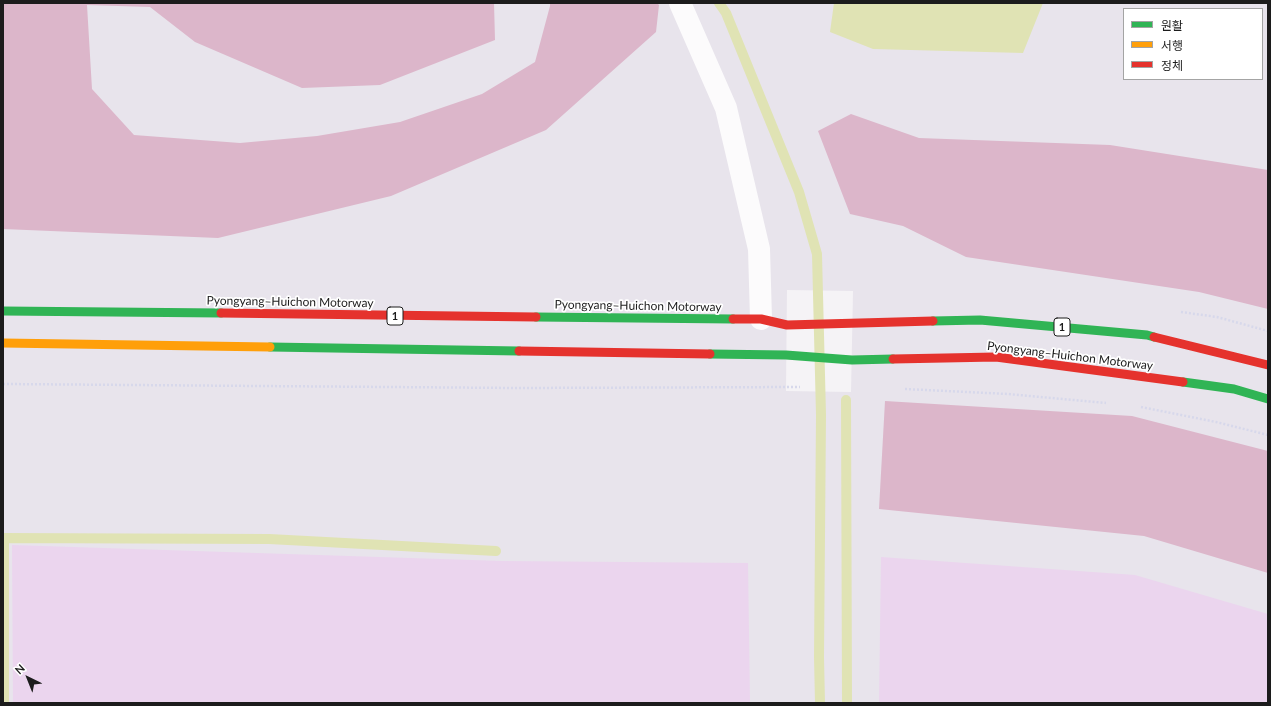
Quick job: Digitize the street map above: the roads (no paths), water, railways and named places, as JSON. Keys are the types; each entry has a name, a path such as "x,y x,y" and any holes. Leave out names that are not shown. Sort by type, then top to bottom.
{"highway":[{"name":"Pyongyang–Huichon Motorway","path":"3,311 761,319 787,325 980,320 1147,335 1268,365"},
{"name":"Pyongyang–Huichon Motorway","path":"3,343 786,355 852,360 996,357 1234,389 1268,399"}],"street":[{"path":"680,3 726,108 759,249 761,319"}],"waterway":[{"path":"719,3 726,13 799,192 817,254 821,415 820,703"},
{"path":"846,400 847,703"},
{"path":"3,538 269,539 496,551"},
{"path":"4,538 4,703"}]}
